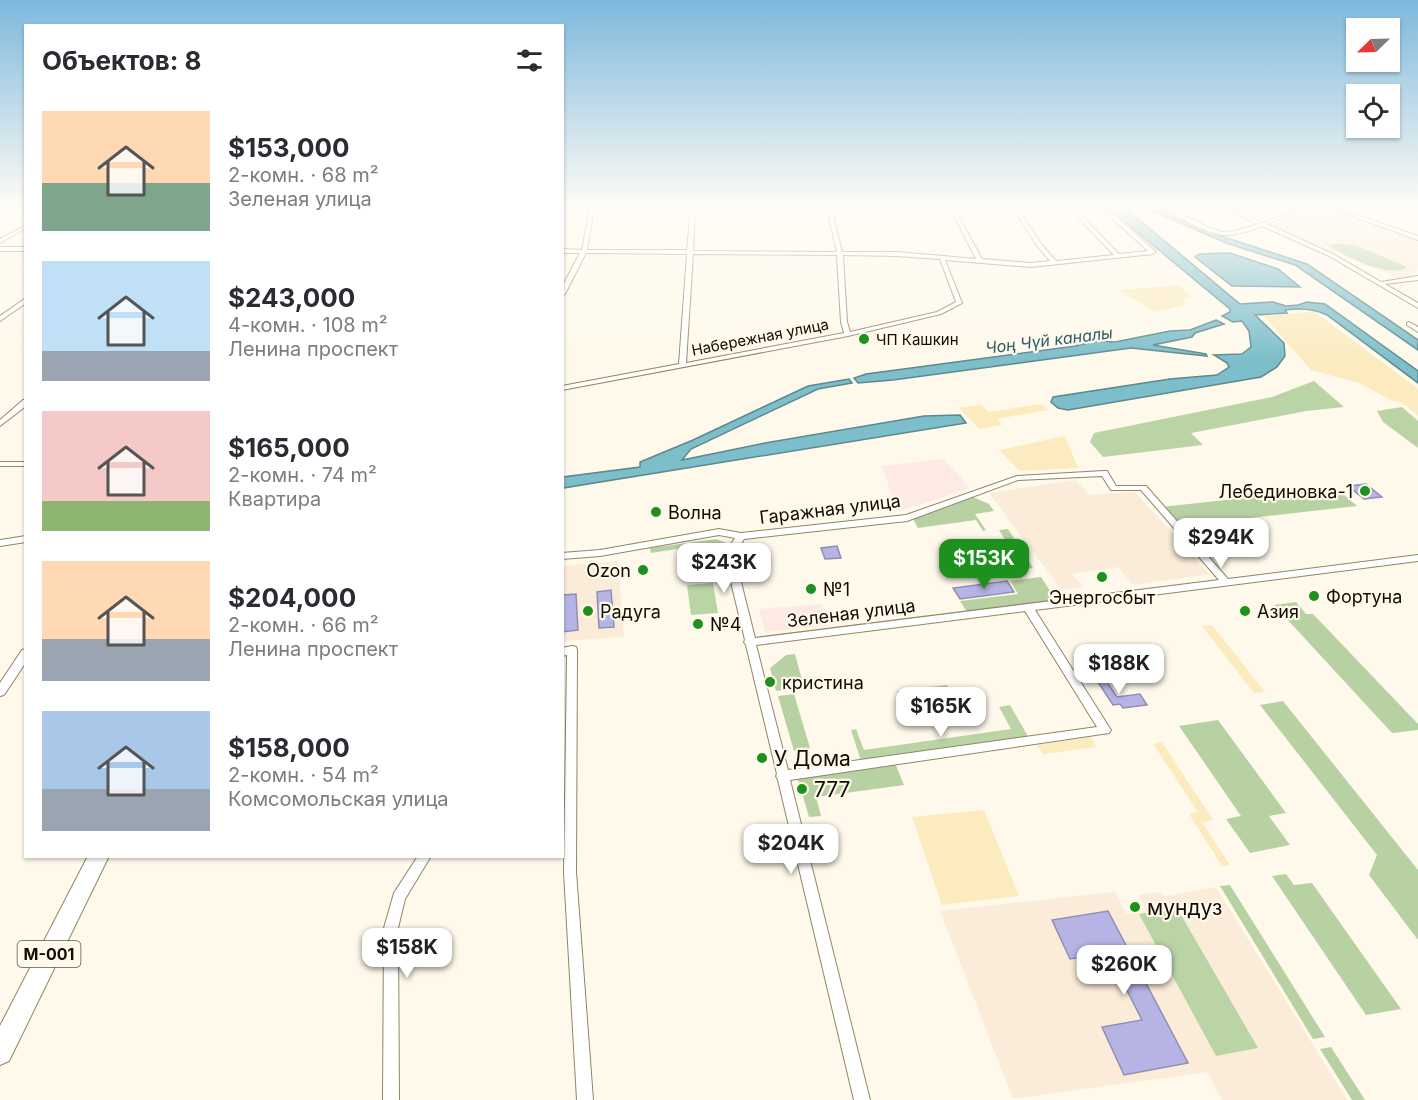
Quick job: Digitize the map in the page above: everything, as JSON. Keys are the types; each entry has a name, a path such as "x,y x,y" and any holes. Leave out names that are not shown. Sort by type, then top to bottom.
{"main road":[{"name":"М-001","path":"0,1052 98,858"}],"street":[{"path":"564,290 580,259"},
{"path":"682,366 689,259"},
{"path":"840,259 844,322 848,334"},
{"name":"Набережная улица","path":"564,388 848,334 939,314 959,303 943,259"},
{"path":"959,259 1031,265 1088,259"},
{"path":"1052,259 1055,263"},
{"path":"1339,259 1418,306"},
{"path":"1381,283 1397,283 1418,278"},
{"path":"0,319 24,301"},
{"path":"1409,324 1418,330"},
{"path":"0,424 24,404"},
{"path":"0,464 24,464"},
{"name":"Гаражная улица","path":"741,536 906,518 1017,477 1104,473 1114,488 1143,488 1226,582"},
{"path":"564,556 600,553 719,532 741,536 733,546 731,557 749,642 862,1100"},
{"path":"0,543 24,539"},
{"name":"Зеленая улица","path":"749,642 1418,558"},
{"path":"782,776 1105,730 1028,607"},
{"path":"564,652 572,650 570,872 585,1100"},
{"path":"0,692 24,656"},
{"path":"0,678 12,675"},
{"path":"391,1100 391,928 399,897 424,858"}],"shaded area":[{"path":"1353,259 1418,259 1418,270 1411,277 1400,279"},
{"path":"1179,285 1191,296 1182,301 1187,304 1156,312 1118,290"},
{"path":"1315,312 1418,389 1418,416 1403,403 1393,401 1359,383 1311,370 1264,316"},
{"path":"1041,404 1048,410 997,419 1002,425 979,429 959,408 981,405 989,412"},
{"path":"1065,436 1078,468 1020,471 999,450"},
{"path":"944,459 970,488 897,512 882,466"},
{"path":"1075,480 1090,495 1135,492 1209,574 1133,585 1118,567 1072,574 1083,587 1062,590 989,493"},
{"path":"618,561 624,637 564,641 564,566"},
{"path":"822,604 829,626 765,632 759,609"},
{"path":"1212,625 1265,692 1254,693 1202,626"},
{"path":"1091,737 1096,747 1043,754 1037,745"},
{"path":"1162,742 1213,820 1202,822 1230,865 1222,866 1189,814 1198,812 1153,744"},
{"path":"984,810 1019,896 942,905 912,817"},
{"path":"1216,887 1347,1100 1222,1100 1207,1072 1013,1099 940,911 1115,892 1126,914 1146,911 1139,895 1160,892 1165,896"}],"green space":[{"path":"1389,259 1406,268 1388,270 1355,260"},
{"path":"1314,381 1344,407 1306,411 1191,433 1203,445 1103,457 1090,442 1094,433 1272,397"},
{"path":"1402,407 1418,421 1418,448 1383,422 1377,411"},
{"path":"1336,488 1357,506 1178,526 1161,507"},
{"path":"973,497 989,504 994,511 975,514 986,530 983,531 976,520 918,528 913,519"},
{"path":"1008,529 1033,568 1024,569 999,530"},
{"path":"716,539 729,544 727,558 730,571 714,573 711,563 700,564 696,546 651,553 650,548"},
{"path":"1041,577 1057,601 967,612 960,601 1018,594 1010,581"},
{"path":"713,583 718,613 691,615 687,585"},
{"path":"1296,602 1306,614 1313,614 1418,724 1418,730 1392,733 1274,605"},
{"path":"795,654 802,680 792,681 792,689 776,691 770,668 786,655"},
{"path":"947,685 956,705 905,711 897,691"},
{"path":"794,694 810,748 794,751 778,696"},
{"path":"1283,701 1418,870 1418,940 1369,875 1377,855 1260,705"},
{"path":"1010,705 1029,738 861,761 851,730 856,729 864,750 1011,729 999,707"},
{"path":"1218,720 1286,813 1269,816 1290,845 1250,853 1226,819 1241,816 1179,726"},
{"path":"895,763 904,785 816,797 821,816 809,817 797,776"},
{"path":"1286,874 1294,885 1312,883 1401,1009 1366,1015 1272,876"},
{"path":"1230,885 1325,1037 1313,1039 1220,886"},
{"path":"1177,908 1258,1048 1216,1056 1139,914"},
{"path":"1331,1047 1365,1100 1352,1100 1320,1049"}],"water":[{"path":"1170,259 1186,259 1240,304 1273,302 1286,306 1307,302 1325,304 1418,371 1418,383 1327,315 1312,310 1290,309 1285,310 1287,313 1255,315 1284,343 1285,356 1277,367 1261,377 1068,410 1058,408 1051,402 1053,397 1170,379 1217,375 1229,367 1227,363 1214,355 1242,354 1251,347 1249,331 1242,321 1233,322 1222,316 1230,312 1230,309"},
{"path":"1198,259 1249,259 1278,269 1300,287 1232,286"},
{"path":"1277,259 1293,259 1307,264 1418,340 1418,350 1295,265"},
{"path":"1216,320 1224,324 1195,333 1192,337 1153,345 1207,356 1131,348 893,380 858,383 854,378 866,374 1075,346 1096,341 1115,342 1170,331 1190,330"},
{"path":"849,379 852,383 818,389 691,449 682,460 765,443 924,416 960,415 966,423 564,488 564,477 640,467 640,462 693,440 808,386"}],"building":[{"name":"Лебединовка-1","path":"1366,484 1382,497 1364,499 1348,486"},
{"path":"837,546 841,558 825,559 821,548"},
{"path":"1007,581 1014,592 960,599 953,588"},
{"path":"611,590 614,627 599,628 597,592"},
{"path":"576,594 578,630 564,632 564,595"},
{"path":"1100,672 1117,697 1140,694 1147,705 1123,708 1120,704 1113,705 1092,673"},
{"path":"1108,911 1188,1063 1124,1075 1102,1027 1142,1020 1108,953 1070,959 1052,920"}],"place":[{"name":"ЧП Кашкин","path":"864,339"},
{"name":"Лебединовка-1","path":"1365,491"},
{"name":"Волна","path":"656,512"},
{"name":"Ozon","path":"643,570"},
{"name":"Энергосбыт","path":"1102,577"},
{"name":"№1","path":"811,589"},
{"name":"Фортуна","path":"1314,596"},
{"name":"Радуга","path":"588,611"},
{"name":"Азия","path":"1245,611"},
{"name":"№4","path":"698,624"},
{"name":"кристина","path":"770,682"},
{"name":"У Дома","path":"762,758"},
{"name":"777","path":"802,789"},
{"name":"мундуз","path":"1135,907"}],"water label":[{"name":"Чоң Чүй каналы","path":"1049,340"}]}
